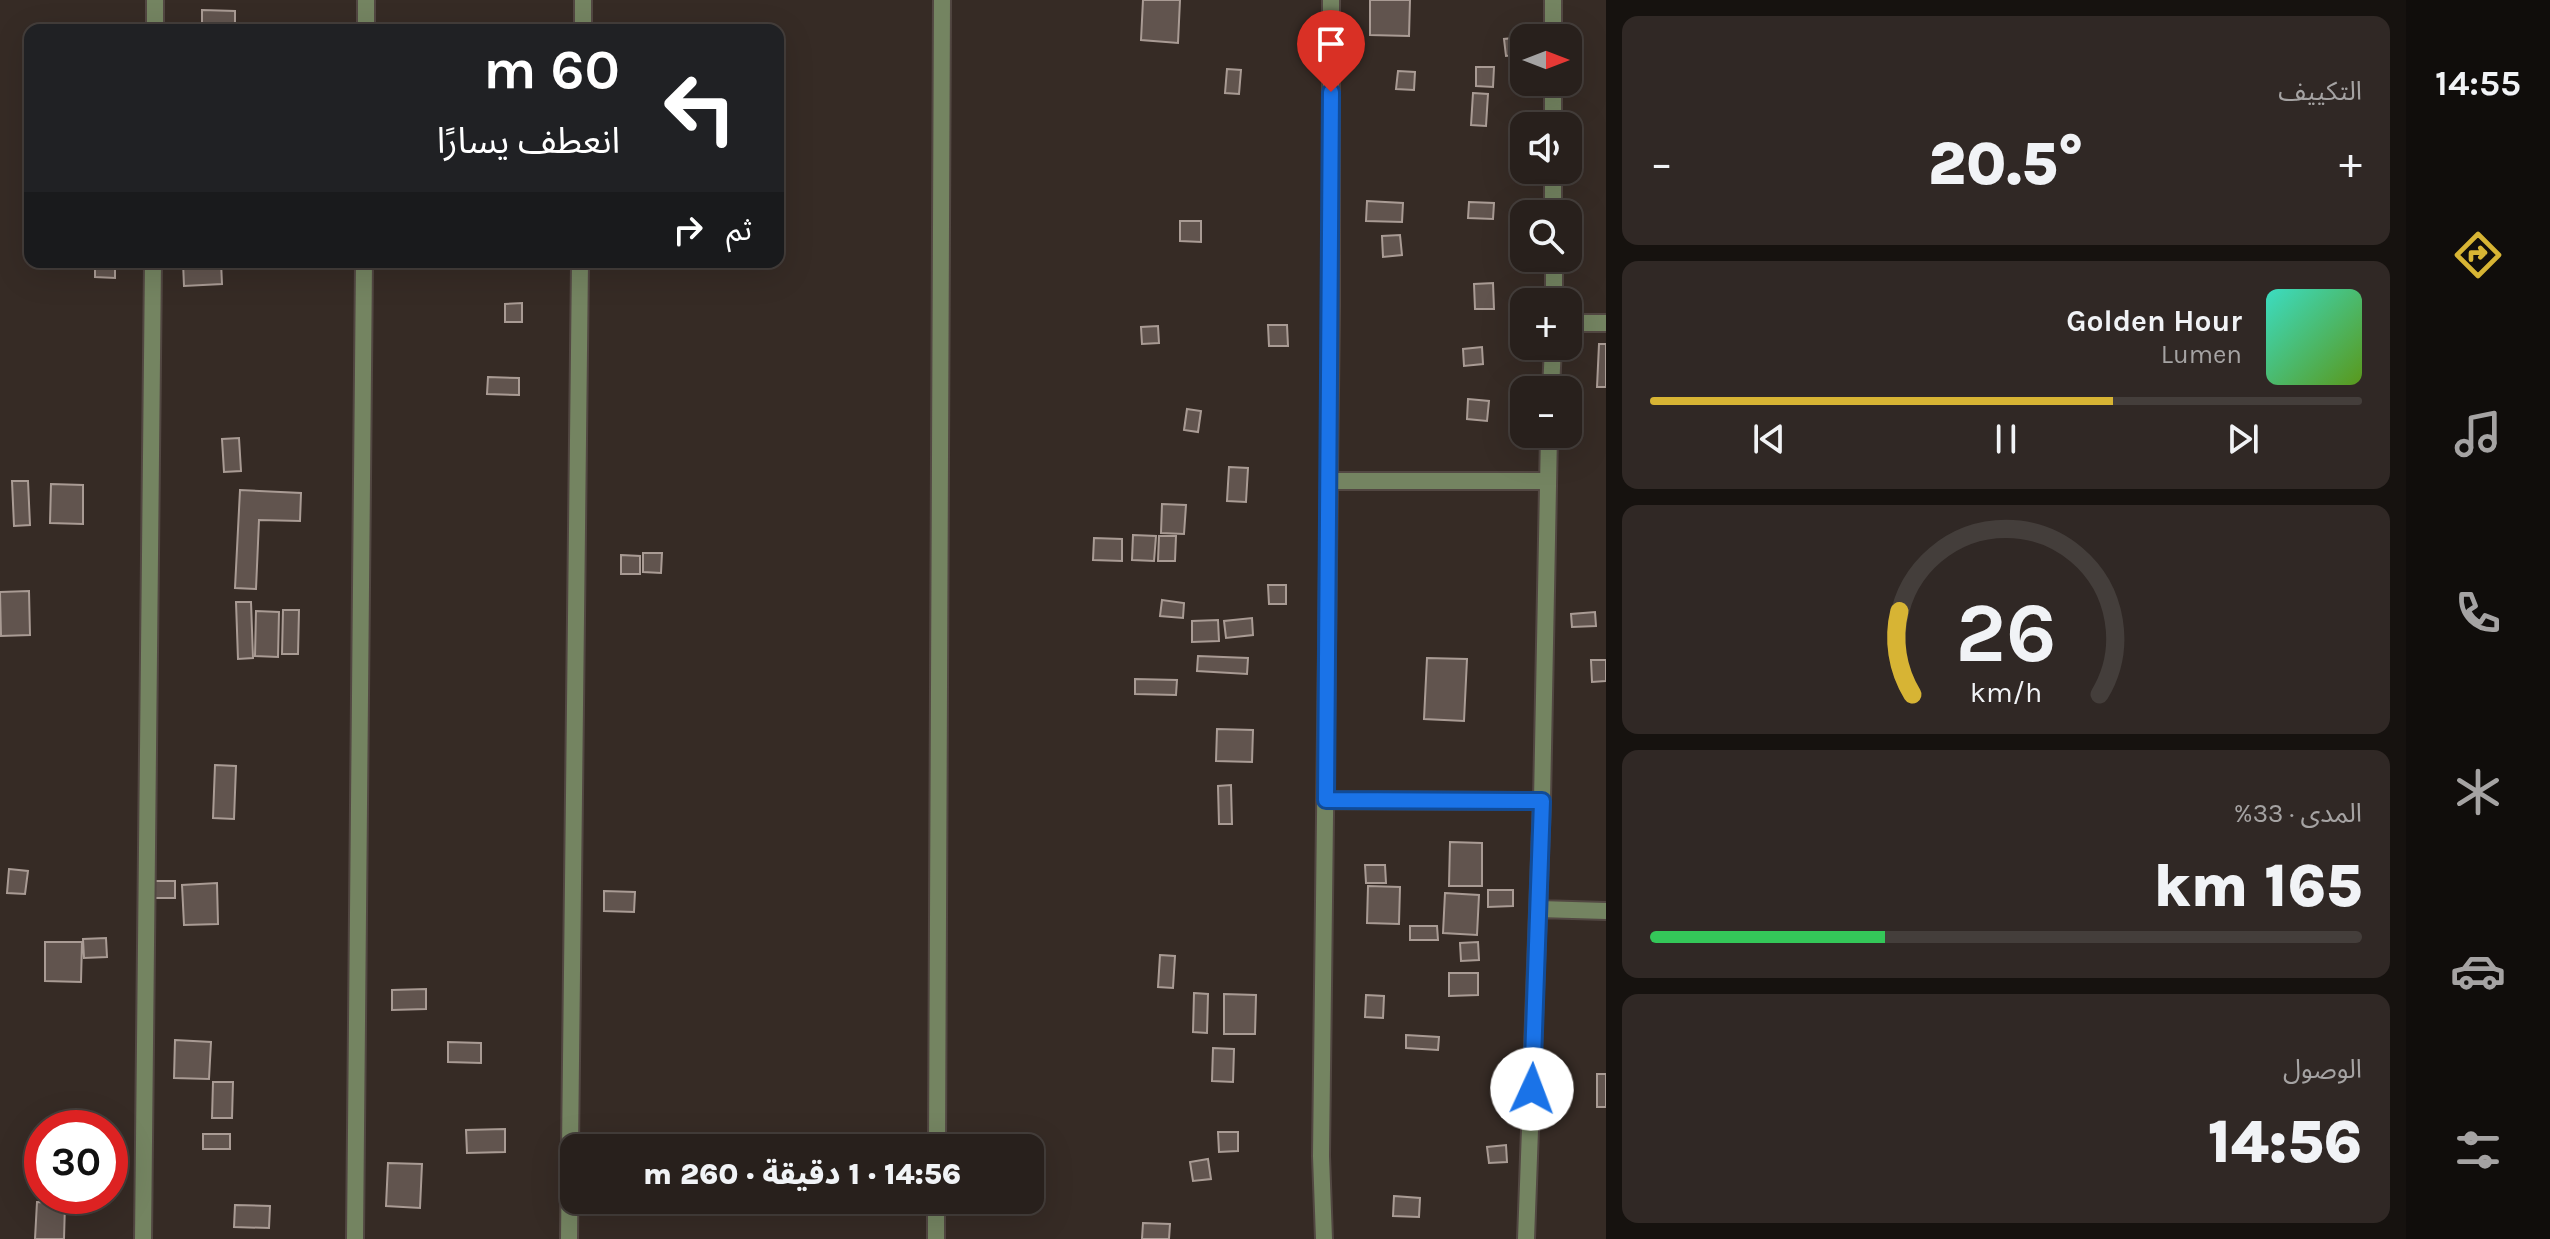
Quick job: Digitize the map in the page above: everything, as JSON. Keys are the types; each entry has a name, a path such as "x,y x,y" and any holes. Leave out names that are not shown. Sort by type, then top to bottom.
{"street":[{"path":"155,0 155,24"},
{"path":"366,0 366,24"},
{"path":"583,0 583,24"},
{"path":"937,1134 942,0"},
{"path":"1324,1239 1321,1156 1331,307 1331,0"},
{"path":"1553,0 1553,24"},
{"path":"143,1239 153,268"},
{"path":"355,1239 364,268"},
{"path":"569,1239 580,268"},
{"path":"1582,323 1606,323"},
{"path":"1526,1239 1539,909 1548,448"},
{"path":"1329,481 1547,481"},
{"path":"1326,800 1542,801"},
{"path":"1539,909 1606,911"},
{"path":"936,1214 936,1239"}],"building":[{"path":"1143,0 1180,0 1178,43 1141,40"},
{"path":"1370,0 1410,0 1409,36 1370,35"},
{"path":"202,10 235,11 235,24 202,24"},
{"path":"1510,38 1510,56 1506,56 1504,39"},
{"path":"1476,67 1494,67 1493,87 1476,86"},
{"path":"1227,69 1241,70 1239,94 1225,93"},
{"path":"1398,71 1415,72 1414,90 1396,89"},
{"path":"1473,93 1488,94 1486,126 1471,125"},
{"path":"1367,201 1403,203 1402,222 1366,221"},
{"path":"1469,202 1494,203 1493,219 1468,218"},
{"path":"1180,221 1201,221 1201,242 1180,241"},
{"path":"1400,235 1402,255 1383,257 1382,236"},
{"path":"95,268 115,268 115,278 95,277"},
{"path":"183,268 221,268 222,284 184,286"},
{"path":"1493,283 1494,309 1475,309 1474,284"},
{"path":"522,303 522,322 505,322 505,304"},
{"path":"1268,325 1287,325 1288,346 1269,346"},
{"path":"1158,326 1159,343 1142,344 1141,327"},
{"path":"1599,344 1606,344 1606,387 1597,387"},
{"path":"1482,347 1483,364 1464,366 1463,349"},
{"path":"488,377 519,378 519,395 487,394"},
{"path":"1468,399 1489,401 1487,421 1467,419"},
{"path":"1187,409 1201,411 1198,432 1184,430"},
{"path":"239,438 241,471 224,472 222,439"},
{"path":"1229,467 1248,468 1246,502 1227,501"},
{"path":"12,481 28,481 30,525 14,526"},
{"path":"51,484 83,485 83,524 50,523"},
{"path":"240,490 301,493 300,521 259,520 256,589 235,588"},
{"path":"1162,504 1186,505 1184,534 1161,533"},
{"path":"1133,535 1156,536 1154,561 1132,560"},
{"path":"1159,536 1176,536 1175,561 1158,561"},
{"path":"1094,538 1122,539 1122,561 1093,560"},
{"path":"643,553 662,553 661,573 643,572"},
{"path":"621,555 640,556 640,574 621,574"},
{"path":"1268,585 1286,585 1286,604 1269,604"},
{"path":"29,591 30,635 1,636 0,592"},
{"path":"1162,600 1184,603 1183,618 1160,616"},
{"path":"236,602 251,602 253,658 238,659"},
{"path":"283,610 299,610 298,654 282,654"},
{"path":"256,611 279,612 278,657 255,656"},
{"path":"1595,612 1596,626 1572,627 1571,614"},
{"path":"1252,618 1253,635 1226,638 1224,621"},
{"path":"1218,620 1219,641 1192,642 1192,621"},
{"path":"1198,656 1248,658 1247,674 1197,671"},
{"path":"1427,658 1467,659 1464,721 1424,719"},
{"path":"1591,660 1606,660 1606,681 1592,682"},
{"path":"1135,679 1177,680 1176,695 1135,694"},
{"path":"1217,729 1253,730 1252,762 1216,761"},
{"path":"215,765 236,766 234,819 213,818"},
{"path":"1231,785 1232,824 1219,824 1218,786"},
{"path":"1450,842 1482,843 1482,886 1449,886"},
{"path":"1365,865 1385,865 1386,883 1366,883"},
{"path":"9,869 28,871 25,894 7,893"},
{"path":"154,881 175,881 175,898 154,898"},
{"path":"217,883 218,924 184,925 182,885"},
{"path":"1368,886 1400,887 1399,924 1367,923"},
{"path":"1488,890 1513,890 1513,906 1488,907"},
{"path":"604,891 635,892 634,912 604,911"},
{"path":"1445,893 1479,895 1477,935 1443,933"},
{"path":"1410,926 1437,926 1438,940 1410,940"},
{"path":"106,938 107,957 84,958 83,939"},
{"path":"45,942 82,942 81,982 45,981"},
{"path":"1478,942 1479,960 1461,961 1460,943"},
{"path":"1160,955 1175,956 1173,988 1158,987"},
{"path":"1449,973 1478,973 1478,995 1449,996"},
{"path":"426,989 426,1009 392,1010 392,990"},
{"path":"1194,993 1208,994 1207,1033 1193,1032"},
{"path":"1224,994 1256,995 1255,1034 1224,1034"},
{"path":"1366,995 1384,996 1383,1018 1365,1017"},
{"path":"1406,1035 1439,1037 1438,1050 1406,1048"},
{"path":"175,1040 211,1042 209,1079 174,1078"},
{"path":"448,1042 481,1043 481,1063 448,1062"},
{"path":"1213,1048 1234,1049 1233,1082 1212,1081"},
{"path":"1597,1074 1606,1074 1606,1107 1597,1107"},
{"path":"213,1082 233,1082 232,1118 212,1118"},
{"path":"505,1129 505,1152 467,1153 466,1130"},
{"path":"1218,1132 1238,1132 1238,1151 1219,1152"},
{"path":"203,1134 230,1134 230,1149 203,1149"},
{"path":"1506,1145 1507,1162 1489,1163 1487,1147"},
{"path":"1208,1159 1211,1179 1193,1181 1190,1162"},
{"path":"388,1163 422,1164 420,1208 386,1206"},
{"path":"1394,1196 1420,1198 1419,1217 1393,1216"},
{"path":"235,1205 270,1206 269,1228 234,1227"},
{"path":"36,1214 65,1214 64,1239 35,1239"},
{"path":"1143,1223 1170,1224 1169,1239 1142,1239"}],"route":[{"path":"1331,92 1326,800 1542,801 1532,1089"}]}
